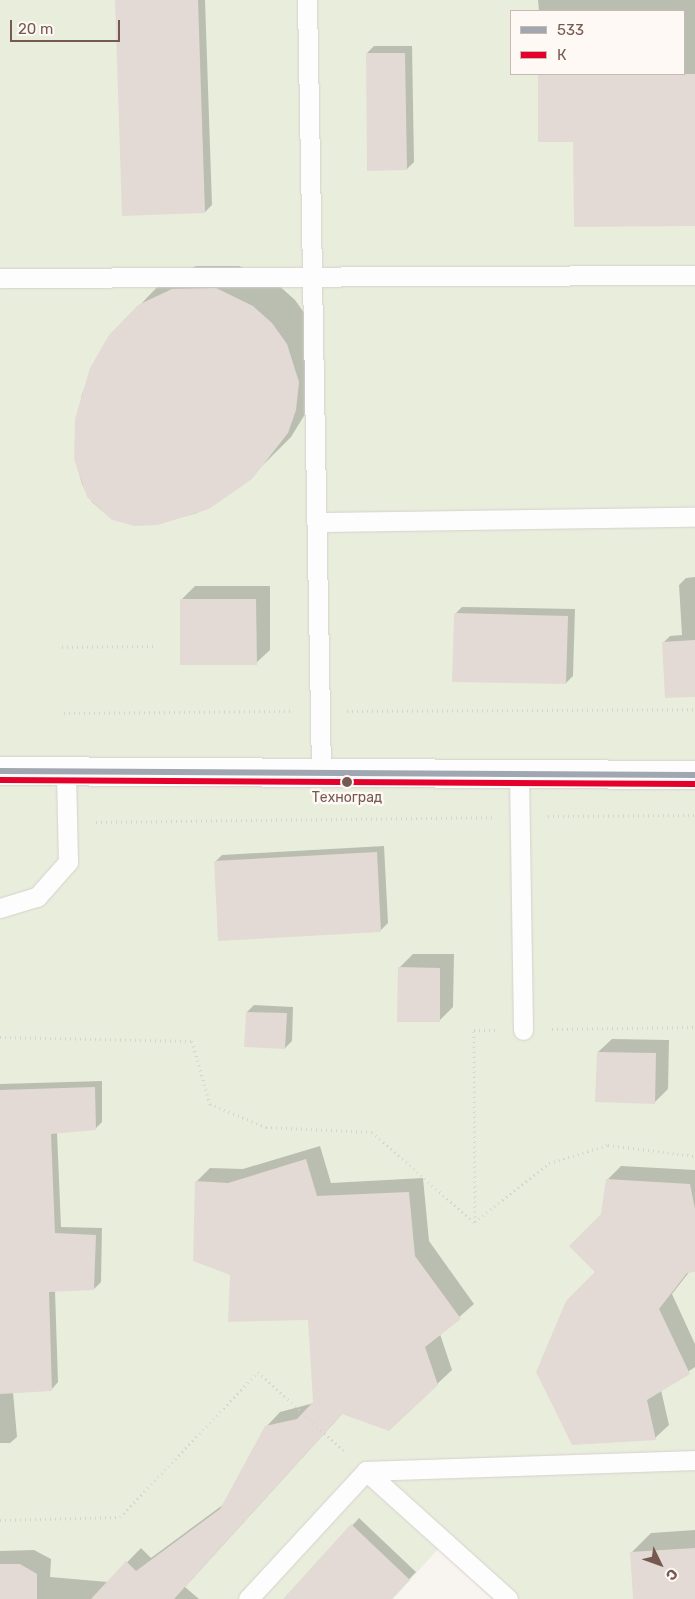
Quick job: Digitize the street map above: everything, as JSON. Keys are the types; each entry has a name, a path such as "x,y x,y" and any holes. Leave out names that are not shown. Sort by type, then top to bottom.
{"street":[{"path":"0,771 695,775"}],"lane":[{"path":"308,0 322,774"},
{"path":"0,278 695,274"},
{"path":"317,522 695,517"},
{"path":"0,908 37,897 68,862 66,771"},
{"path":"519,774 523,1030"},
{"path":"248,1599 366,1471 695,1460"},
{"path":"366,1471 508,1599"}],"path":[{"path":"62,646 154,646"},
{"path":"64,713 695,709"},
{"path":"67,822 695,815"},
{"path":"475,1223 474,1030 695,1027"},
{"path":"0,1037 192,1041 210,1104 266,1127 372,1132 475,1223"},
{"path":"475,1223 549,1163 557,1160 608,1145 695,1156"},
{"path":"0,1520 120,1517 258,1372 366,1471"}],"green space":[{"path":"0,0 695,0 695,1599 493,1599 438,1549 393,1599 0,1599"}],"building":[{"path":"115,0 198,0 205,213 122,216"},
{"path":"366,53 405,53 407,170 367,171"},
{"path":"695,74 695,226 574,227 573,142 538,142 538,75"},
{"path":"216,288 253,306 272,323 287,344 299,382 296,410 288,433 252,479 209,509 158,525 135,526 112,520 87,497 74,459 75,419 90,368 109,335 138,305 172,289"},
{"path":"180,599 256,599 257,665 180,665"},
{"path":"454,613 568,616 566,684 452,682"},
{"path":"695,640 695,697 665,698 662,642"},
{"path":"377,852 381,932 218,941 214,861"},
{"path":"398,967 440,968 440,1022 397,1022"},
{"path":"246,1012 287,1013 285,1049 244,1047"},
{"path":"597,1052 656,1053 655,1104 595,1102"},
{"path":"95,1087 96,1130 51,1134 55,1233 96,1235 94,1290 49,1292 52,1391 0,1394 0,1090"},
{"path":"306,1159 317,1196 409,1192 415,1256 461,1319 425,1347 438,1385 389,1431 342,1414 174,1599 91,1599 126,1561 136,1571 220,1509 265,1426 297,1419 313,1402 308,1320 228,1322 230,1275 193,1261 195,1181 228,1183"},
{"path":"606,1179 690,1184 695,1209 695,1272 687,1273 659,1309 690,1374 647,1400 656,1440 572,1445 536,1372 566,1301 595,1272 569,1246 601,1214"},
{"path":"351,1524 410,1580 392,1599 283,1599"},
{"path":"695,1548 695,1599 633,1599 630,1552"},
{"path":"0,1564 20,1564 37,1574 37,1599 0,1599"}],"transit line":[{"name":"533","path":"0,771 695,775"},
{"name":"К","path":"0,780 695,784"}],"place":[{"name":"Техноград","path":"347,782"}]}
